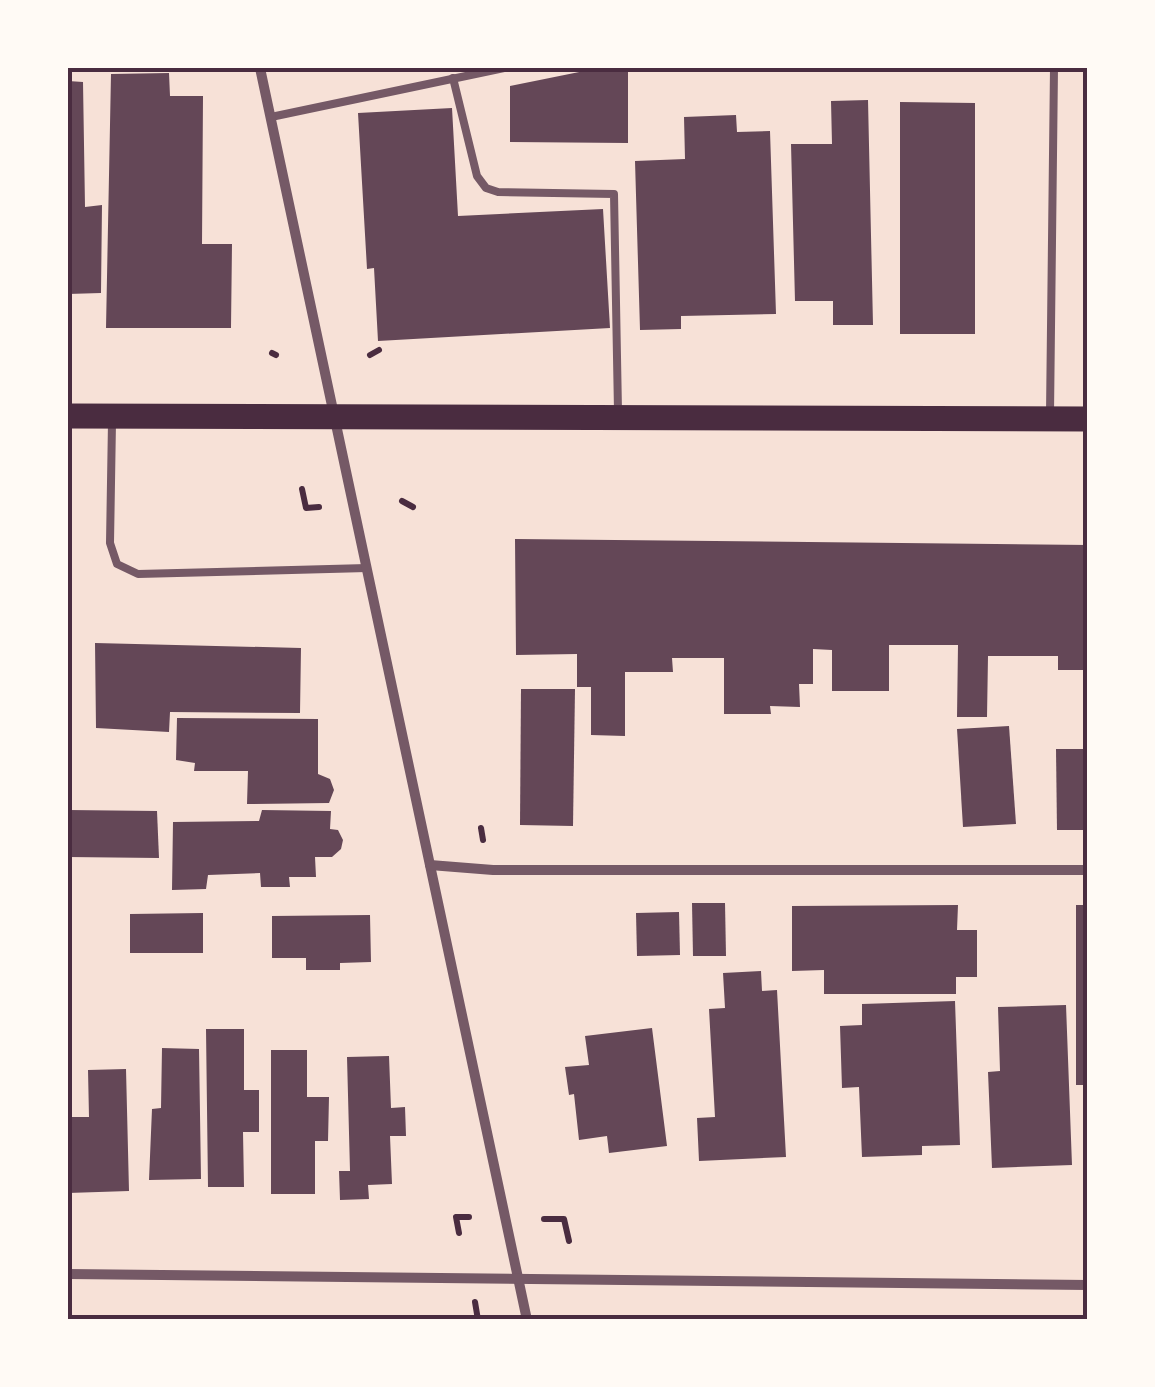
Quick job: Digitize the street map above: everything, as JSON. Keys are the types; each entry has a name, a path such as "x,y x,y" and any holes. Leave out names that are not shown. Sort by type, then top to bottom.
{"main road":[{"path":"68,416 1088,419"}],"street":[{"path":"260,68 527,1320"},
{"path":"430,865 512,870 1088,870"},
{"path":"68,1274 1088,1285"}],"lane":[{"path":"270,117 504,68"},
{"path":"1050,418 1054,68"},
{"path":"453,78 477,176 486,188 498,192 614,194 618,418"},
{"path":"112,416 110,543 117,564 138,574 366,568"}],"path":[{"path":"370,355 378,350"},
{"path":"302,489 306,508 320,506"},
{"path":"402,501 413,507"},
{"path":"481,828 483,840"},
{"path":"459,1233 456,1217 469,1217"},
{"path":"544,1219 564,1219 569,1240"},
{"path":"474,1301 478,1320"}],"building":[{"path":"599,68 628,68 628,143 510,142 510,86"},
{"path":"169,73 170,96 203,96 202,244 232,244 231,328 106,328 111,74"},
{"path":"68,81 83,82 85,207 102,205 101,293 68,294"},
{"path":"868,100 873,325 833,325 833,301 795,301 791,144 832,144 831,101"},
{"path":"900,102 975,103 975,334 900,334"},
{"path":"452,108 458,216 603,209 610,328 378,341 374,268 367,269 358,113"},
{"path":"736,115 737,132 770,131 776,314 681,316 681,329 640,330 635,161 685,159 684,117"},
{"path":"515,539 1088,545 1088,670 1058,670 1058,656 988,656 987,717 957,717 958,645 889,645 889,691 832,691 832,650 813,649 813,684 799,684 800,707 770,706 771,714 724,714 724,658 672,658 673,672 625,672 625,736 591,735 591,687 577,687 577,654 516,655"},
{"path":"95,643 301,648 300,713 170,712 169,732 96,728"},
{"path":"521,689 575,689 573,826 520,825"},
{"path":"177,718 318,719 318,774 330,779 334,790 329,803 247,804 248,771 194,771 195,763 176,760"},
{"path":"1009,726 1016,824 963,827 957,729"},
{"path":"1056,749 1088,749 1088,830 1057,830"},
{"path":"68,810 157,811 159,858 68,857"},
{"path":"262,810 331,811 330,829 338,830 343,840 341,849 332,857 315,857 316,877 289,877 290,887 261,887 260,873 208,875 206,889 172,890 173,822 259,821"},
{"path":"692,903 725,903 726,956 693,956"},
{"path":"958,905 957,930 977,930 977,977 956,977 956,994 824,994 824,970 792,971 792,906"},
{"path":"1076,905 1088,905 1088,1085 1076,1085"},
{"path":"679,912 680,955 637,956 636,913"},
{"path":"203,913 203,953 130,953 130,914"},
{"path":"370,915 371,962 340,963 340,970 306,970 306,958 272,958 272,916"},
{"path":"761,971 762,991 777,990 786,1157 699,1161 697,1118 715,1117 709,1009 725,1008 723,973"},
{"path":"955,1001 960,1145 922,1146 922,1155 862,1157 859,1087 842,1088 840,1026 862,1025 862,1004"},
{"path":"1066,1005 1072,1165 992,1168 988,1072 1000,1071 998,1007"},
{"path":"652,1028 667,1146 609,1153 607,1136 579,1140 574,1094 569,1095 565,1067 589,1065 585,1036"},
{"path":"206,1029 244,1029 244,1090 259,1090 259,1132 243,1132 244,1187 208,1187"},
{"path":"162,1048 199,1049 201,1179 149,1180 152,1109 161,1108"},
{"path":"271,1050 307,1050 307,1097 329,1097 328,1141 315,1141 315,1194 271,1194"},
{"path":"389,1056 391,1108 405,1107 406,1136 390,1136 392,1184 368,1185 369,1199 340,1200 339,1171 350,1171 347,1057"},
{"path":"126,1069 129,1191 68,1193 68,1117 89,1117 88,1070"}]}
